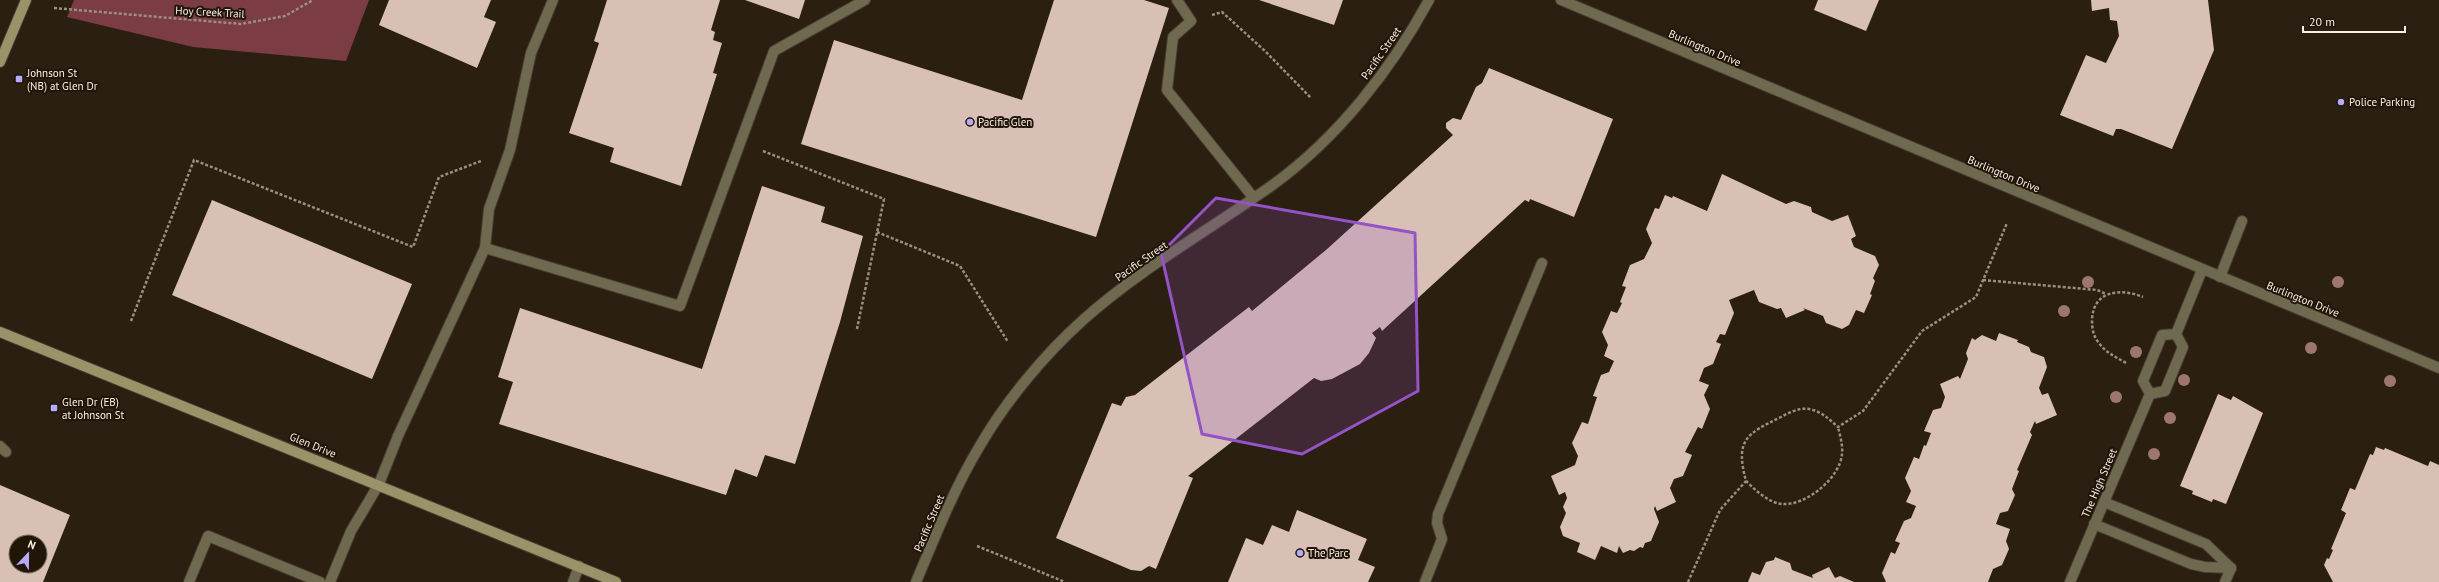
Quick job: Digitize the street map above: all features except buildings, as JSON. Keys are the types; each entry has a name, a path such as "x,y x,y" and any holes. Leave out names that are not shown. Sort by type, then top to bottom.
{"street":[{"path":"0,62 26,0"},
{"path":"330,582 351,531 379,484 398,436 485,248 489,209 510,150 531,53 553,0"},
{"path":"485,248 680,306 742,143 774,51 865,0"},
{"path":"1177,0 1191,21 1173,38 1166,90 1253,197"},
{"name":"Pacific Street","path":"916,582 948,507 977,450 1026,382 1075,328 1120,290 1253,197 1307,155 1360,103 1400,48 1429,0"},
{"name":"Burlington Drive","path":"1560,0 2439,368"},
{"path":"2220,277 2242,221"},
{"path":"1425,582 1442,539 1437,523 1438,514 1542,263"},
{"path":"2176,334 2202,270"},
{"name":"Glen Drive","path":"0,332 379,484 616,582"},
{"path":"2176,334 2183,347 2165,391 2150,394 2144,381 2162,335 2176,334"},
{"name":"The High Street","path":"2070,582 2150,394"},
{"path":"2104,502 2206,544 2231,568"},
{"path":"2094,524 2191,564 2205,568 2231,568"},
{"path":"188,582 208,536 320,582"},
{"path":"573,582 579,566"},
{"path":"2225,582 2231,568"}],"path":[{"name":"Hoy Creek Trail","path":"54,8 241,24 285,16 313,0"},
{"path":"1191,21 1222,12 1311,98"},
{"path":"742,143 884,199 857,329"},
{"path":"132,322 194,160 413,247 438,177 510,150"},
{"path":"1838,427 1863,411 1922,331 1976,297 2007,222"},
{"path":"877,232 960,266 1008,342"},
{"path":"1983,280 2097,290 2106,294"},
{"path":"2132,366 2110,354 2098,343 2092,328 2092,314 2099,299 2106,294 2129,291 2143,297"},
{"path":"1808,409 1822,414 1838,427 1842,455 1828,483 1813,496 1782,504 1760,494 1746,481 1740,458 1745,441 1756,429 1789,412 1808,409"},
{"path":"1688,582 1720,510 1746,481"},
{"path":"977,546 1065,582"}],"highlighted area":[{"path":"1216,198 1415,233 1418,391 1302,454 1202,434 1161,253"}],"shaded area":[{"path":"74,0 369,0 346,61 193,47 67,17"}],"place":[{"name":"Johnson St (NB) at Glen Dr","path":"19,79"},
{"name":"Police Parking","path":"2341,102"},
{"name":"Pacific Glen","path":"970,122"},
{"name":"Glen Dr (EB) at Johnson St","path":"54,408"},
{"name":"The Parc","path":"1300,553"}]}
